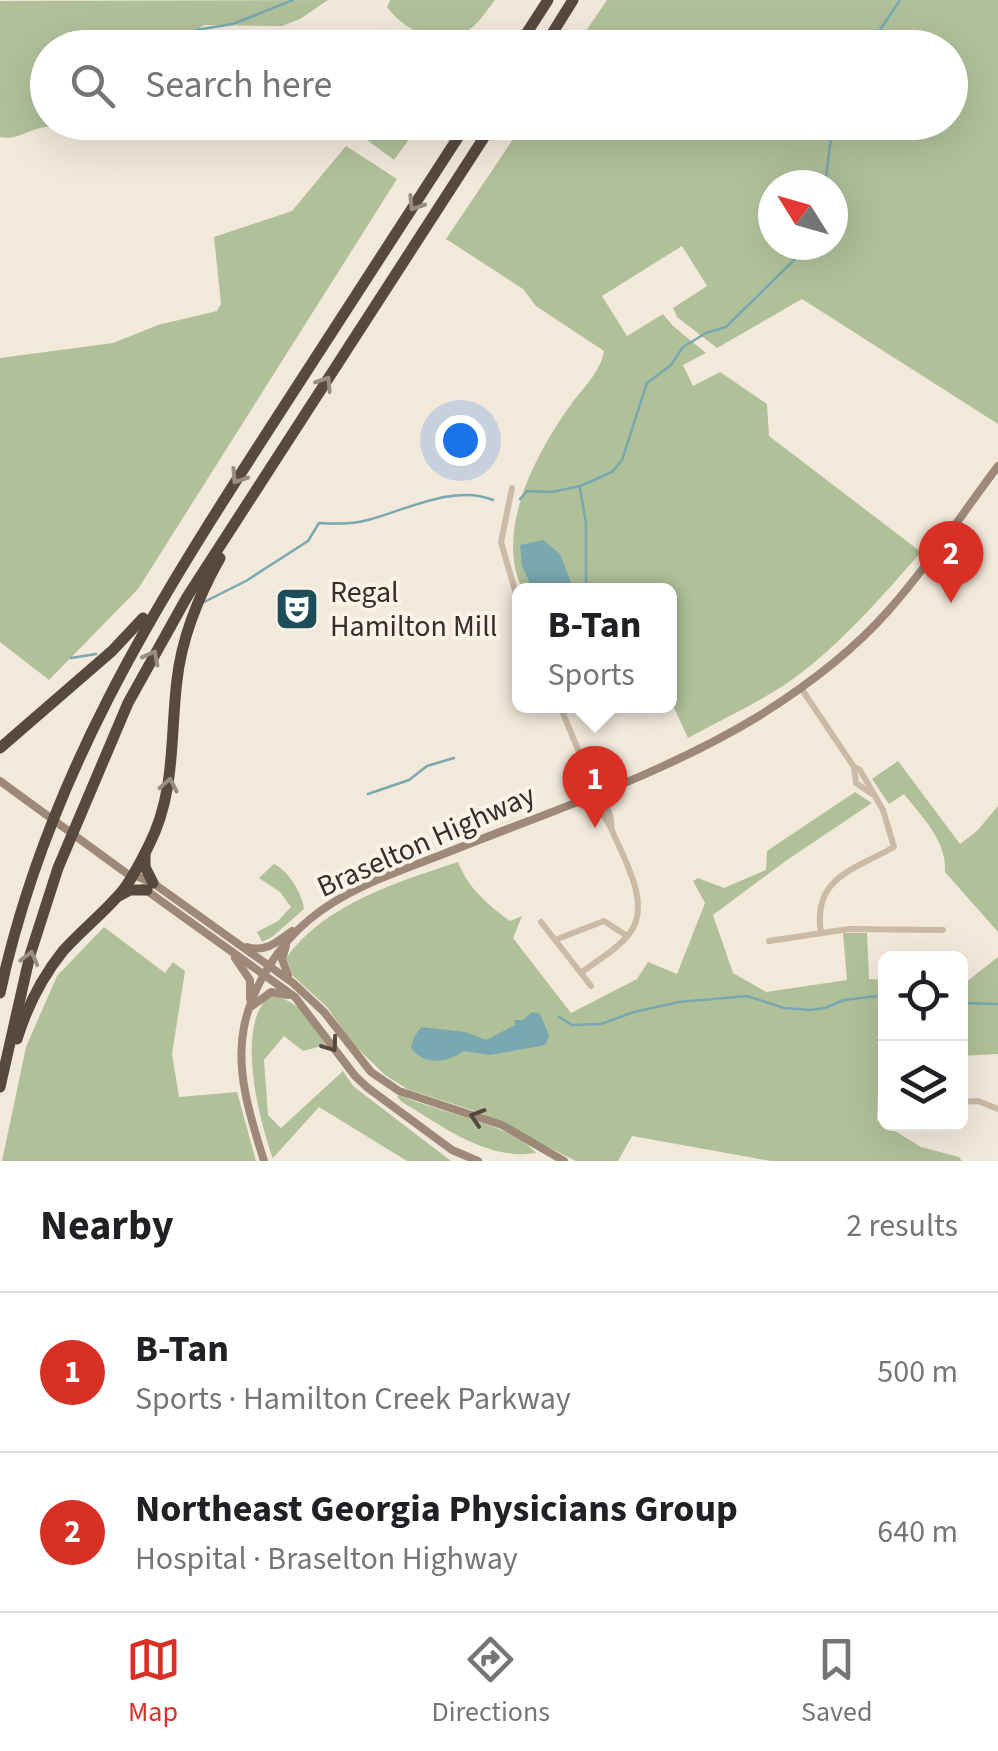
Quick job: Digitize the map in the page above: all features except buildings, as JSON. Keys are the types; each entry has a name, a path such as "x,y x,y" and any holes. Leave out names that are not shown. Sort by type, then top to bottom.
{"highway":[{"path":"529,30 548,0"},
{"path":"554,30 573,0"},
{"path":"0,994 48,830 94,724 159,600 456,140"},
{"path":"0,1088 41,918 75,821 156,649 482,140"},
{"path":"119,896 146,852 166,801 172,768 177,679 193,612 273,463"},
{"path":"0,748 112,651 159,600"},
{"path":"0,1088 9,1073 22,1022 48,972 76,937 119,896 150,887 146,852"}],"main road":[{"name":"Braselton Highway","path":"264,1161 244,1090 241,1048 248,1010 267,970 308,920 378,880 597,796 723,735 801,688 857,643 889,610 998,466"},
{"path":"0,781 150,887 226,947 294,983"},
{"path":"150,887 238,944 267,970 368,1088 452,1150 478,1161"},
{"path":"238,944 256,950 271,946 308,920"},
{"path":"288,940 283,968 371,1072 432,1104 502,1125 564,1161"},
{"path":"226,947 250,980 248,1010"},
{"path":"248,1010 271,992 294,997"}],"street":[{"path":"512,488 502,542 512,588"},
{"path":"801,688 871,786 894,846 828,886 818,911 821,933"},
{"path":"563,713 597,796 596,803 612,828 638,896 638,916 627,936 581,973"},
{"path":"555,940 604,920 627,936"},
{"path":"540,922 591,986"},
{"path":"769,940 849,929 943,930"},
{"path":"968,1102 998,1109"}],"green space":[{"path":"328,0 282,26 30,30 30,132 6,138 0,137 0,1"},
{"path":"390,0 495,0 467,30 414,30 387,7"},
{"path":"607,0 998,0 998,424 802,299 717,348 677,317 673,308 707,286 682,246 602,296 627,336 663,314 706,353 683,365 693,386 720,372 767,404 769,436 921,552 821,657 772,693 688,738 676,713 677,583 521,583 513,543 523,493 545,444 596,372 604,351 536,306 523,289 446,239 513,140 968,140 968,30 587,30"},
{"path":"367,140 409,140 394,160"},
{"path":"346,146 397,179 138,589 49,680 0,642 0,358 113,343 158,325 217,311 221,304 214,237 292,211"},
{"path":"898,761 960,844 998,806 998,932 945,872 938,840 904,794 889,804 872,779"},
{"path":"855,792 872,803 713,915 733,973 766,992 847,980 843,933 867,933 869,979 878,980 878,1131 895,1131 921,1147 962,1161 771,1161 632,1136 618,1161 576,1161 478,1112 407,1089 385,1075 351,1042 328,1008 293,976 286,958 302,939 341,909 387,887 458,862 473,888 494,909 510,921 522,916 513,938 571,1013 637,979 648,962 677,974 705,903 693,881 698,878 724,888 766,870 767,851"},
{"path":"274,864 294,884 304,909 262,942 257,932 278,921 291,907 280,892 259,878"},
{"path":"104,927 165,973 173,962 185,971 172,1054 179,1097 237,1092 256,1161 2,1161 26,1047 57,976"},
{"path":"998,957 998,1054 968,1056 968,981"},
{"path":"271,995 298,1007 326,1045 303,1051 284,1036 264,1060 268,1115 281,1128 343,1071 353,1086 451,1161 407,1161 319,1107 273,1158 256,1098 252,1049 260,1009"},
{"path":"399,1095 492,1126 536,1153 499,1152 465,1139 402,1102"}],"water":[{"path":"543,540 560,554 571,583 530,583 522,566 520,545"},
{"path":"532,1012 540,1014 549,1035 541,1046 490,1055 464,1051 437,1061 423,1058 411,1048 421,1027 466,1032 486,1040"}],"waterway":[{"path":"196,30 233,24 293,0"},
{"path":"880,30 900,0"},
{"path":"827,170 831,140"},
{"path":"520,499 527,491 552,492 580,486 612,472 622,460 647,383 671,365 683,347 726,327 794,260"},
{"path":"580,488 586,523 586,583"},
{"path":"204,602 246,581 308,541 319,523 362,521 446,497 478,496 493,500"},
{"path":"71,658 96,654"},
{"path":"368,794 409,780 427,766 454,758"},
{"path":"559,1017 572,1025 601,1024 679,1002 747,996 784,1008 810,1010 878,996"},
{"path":"968,1003 998,1004"}],"place":[{"name":"Northeast Georgia Physicians Group","path":"951,603"},
{"name":"Regal Hamilton Mill","path":"297,609"},
{"name":"B-Tan","path":"595,828"}]}
